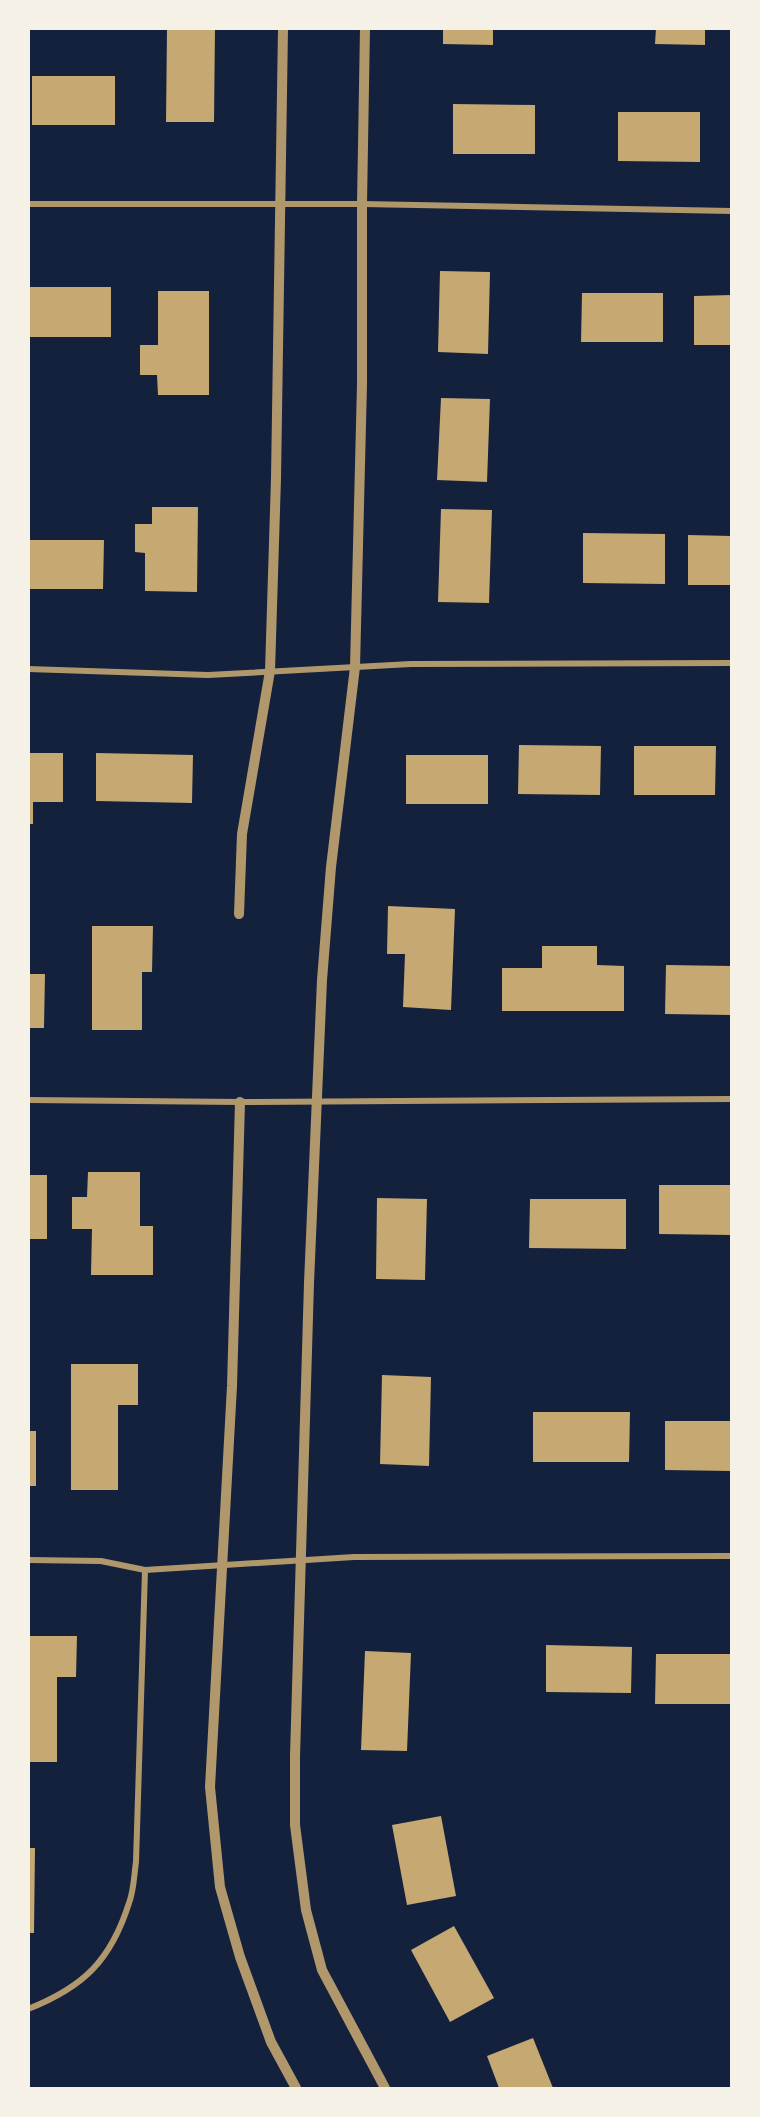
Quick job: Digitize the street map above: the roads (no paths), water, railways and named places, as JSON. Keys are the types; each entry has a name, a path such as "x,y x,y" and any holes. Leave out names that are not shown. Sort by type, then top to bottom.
{"street":[{"path":"239,914 242,834 270,671 276,478 283,28"},
{"path":"365,28 362,395 355,667 331,867 322,980 295,1756 295,1825 306,1910 322,1970 385,2088"},
{"path":"28,204 362,204 732,211"},
{"path":"28,669 208,675 411,664 732,663"},
{"path":"28,1100 240,1102 732,1099"},
{"path":"240,1102 232,1386 210,1787 220,1887 240,1957 271,2042 296,2088"},
{"path":"28,1560 101,1561 145,1570 354,1557 732,1556"},
{"path":"28,2008 62,1994 90,1974 114,1941 130,1901 136,1862 145,1570"}]}
